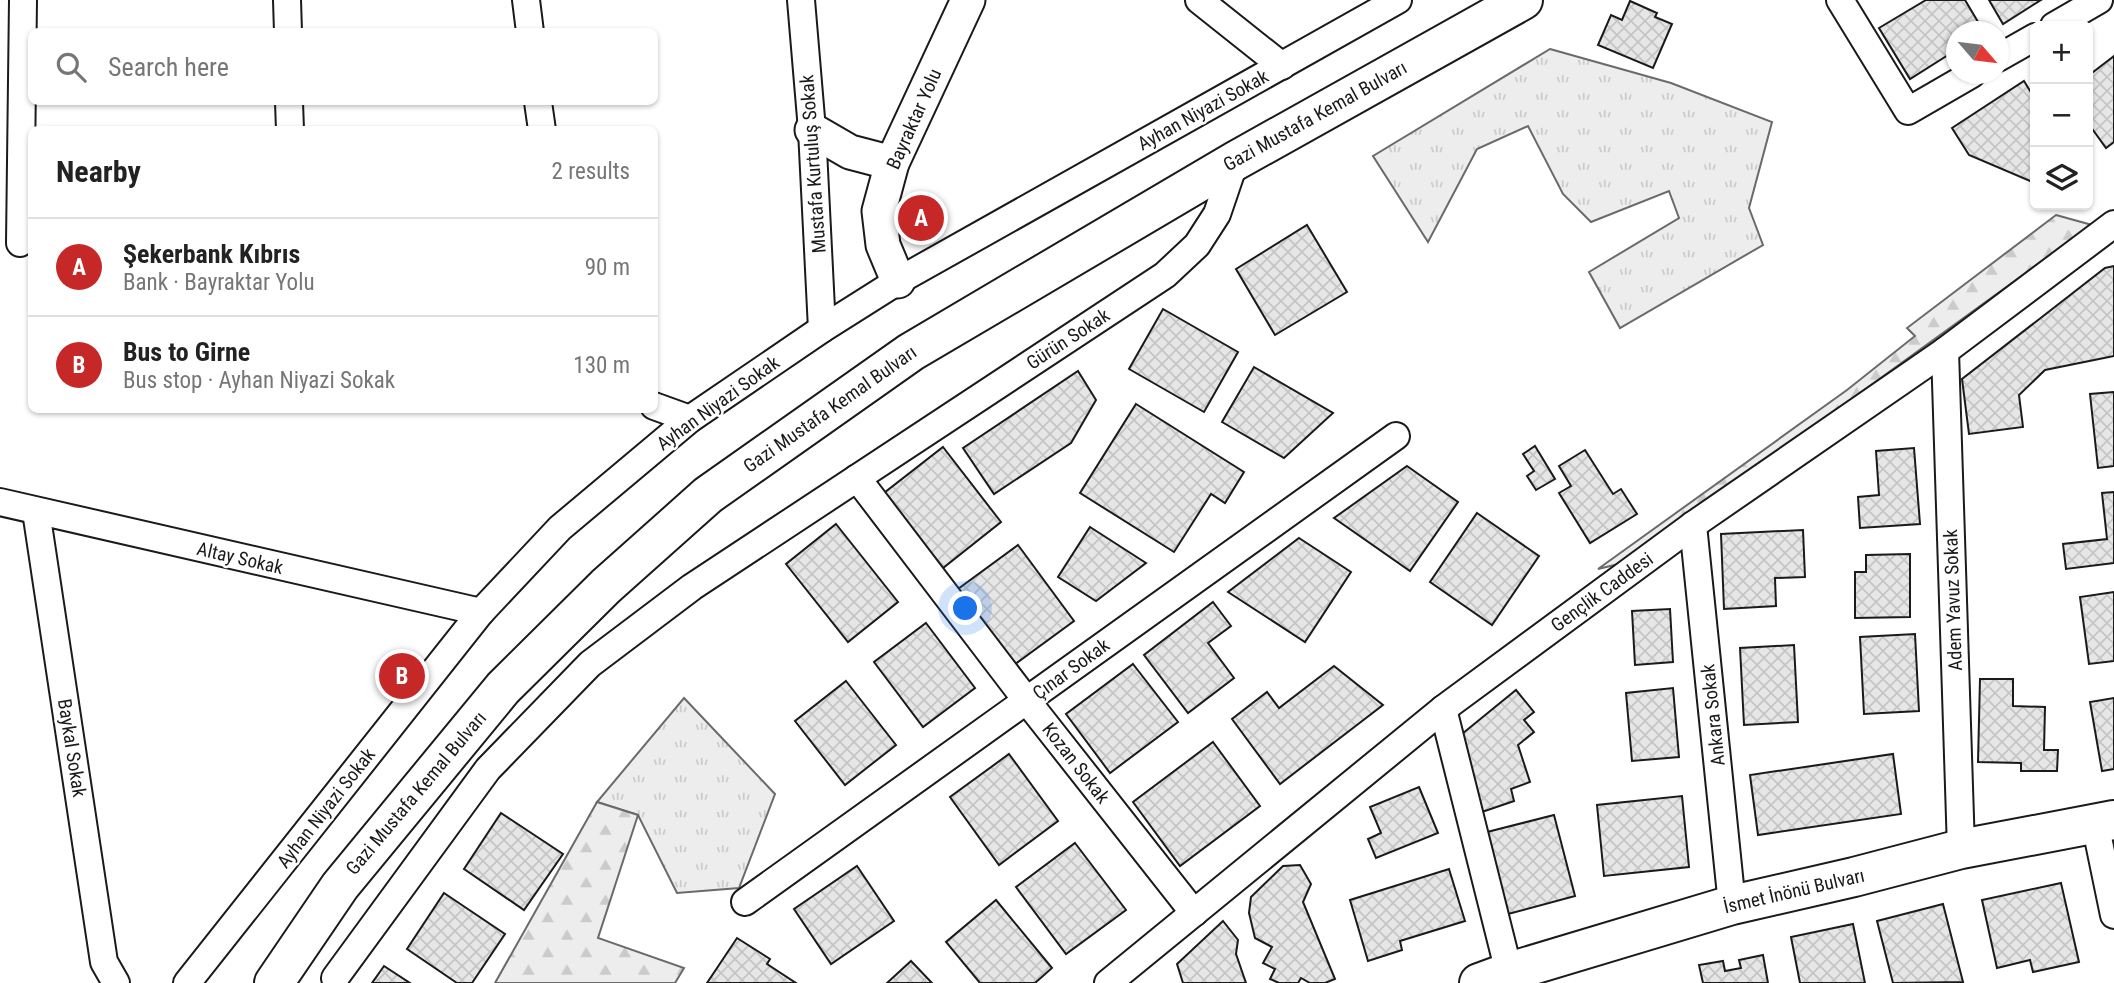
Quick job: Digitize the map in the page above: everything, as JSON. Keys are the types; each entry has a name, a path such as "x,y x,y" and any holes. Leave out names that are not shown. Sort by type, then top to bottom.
{"main road":[{"name":"Gazi Mustafa Kemal Bulvarı","path":"274,983 340,886 503,688 606,586 708,495 911,352 1235,161 1523,0"},
{"name":"İsmet İnönü Bulvarı","path":"1494,977 1732,905 1961,849 2105,822"}],"street":[{"path":"17,243 23,0"},
{"path":"287,0 288,28"},
{"path":"526,0 530,28"},
{"name":"Mustafa Kurtuluş Sokak","path":"801,0 812,130 822,329"},
{"name":"Bayraktar Yolu","path":"898,281 883,245 879,211 892,163 968,0"},
{"path":"1199,0 1282,66"},
{"name":"Ayhan Niyazi Sokak","path":"187,983 481,612 560,528 690,419 898,281 1398,0"},
{"path":"1840,0 1908,111 1955,84"},
{"path":"2063,21 2099,0"},
{"path":"2009,52 2030,40"},
{"path":"289,105 290,126"},
{"path":"538,105 541,126"},
{"path":"812,130 850,152 892,163"},
{"name":"Gürün Sokak","path":"335,978 488,769 590,664 692,587 1165,275 1197,245 1217,214 1235,161"},
{"name":"Gençlik Caddesi","path":"1108,983 1443,709 1693,525 1944,351 2114,224"},
{"name":"Adem Yavuz Sokak","path":"1944,351 1961,849"},
{"path":"658,407 690,419"},
{"name":"Çınar Sokak","path":"745,902 1396,436"},
{"name":"Kozan Sokak","path":"857,478 1027,701 1194,913"},
{"name":"Altay Sokak","path":"0,502 481,612"},
{"name":"Baykal Sokak","path":"36,511 104,962 116,983"},
{"name":"Ankara Sokak","path":"1693,525 1732,905"},
{"path":"1443,709 1494,977"},
{"path":"2105,822 2114,915"}],"green space":[{"path":"1550,49 1671,83 1772,122 1749,208 1763,245 1620,328 1589,272 1679,218 1669,191 1591,222 1563,194 1528,126 1477,149 1428,242 1373,156"},
{"path":"2056,215 2092,225 1627,562 1598,569 1847,390 1915,336 1907,328"},
{"path":"684,698 775,794 739,888 677,893 638,815 597,802"},
{"path":"597,802 638,815 598,938 684,968 675,983 495,983"}],"building":[{"path":"1926,0 1965,0 1977,21 1946,21 1946,56 1910,79 1879,28"},
{"path":"1989,0 2041,0 2008,21 2001,21"},
{"path":"1630,1 1657,13 1655,17 1672,24 1653,68 1598,45 1611,15 1622,20"},
{"path":"2114,56 2114,142 2106,148 2093,130 2093,72"},
{"path":"2024,81 2030,91 2030,181 1969,155 1952,128"},
{"path":"1307,225 1347,292 1275,335 1236,269"},
{"path":"2114,266 2114,356 2045,370 2019,395 2023,427 1969,434 1962,379 2105,268"},
{"path":"1163,309 1238,352 1204,412 1129,369"},
{"path":"1254,367 1333,413 1284,458 1222,422"},
{"path":"1078,371 1096,400 1071,443 994,494 963,448"},
{"path":"2114,392 2114,466 2098,468 2090,394"},
{"path":"1136,404 1244,472 1225,503 1211,494 1174,552 1080,493"},
{"path":"1535,446 1555,479 1536,490 1527,476 1534,471 1523,454"},
{"path":"943,447 1001,522 943,568 884,493"},
{"path":"1914,448 1920,524 1860,528 1858,497 1879,495 1876,451"},
{"path":"1585,450 1613,494 1621,489 1637,514 1590,543 1559,493 1571,486 1559,466"},
{"path":"1407,466 1458,502 1410,571 1334,518"},
{"path":"2114,492 2114,563 2066,569 2063,544 2107,539 2102,493"},
{"path":"1477,513 1539,556 1492,625 1430,582"},
{"path":"836,524 898,602 848,642 786,564"},
{"path":"1090,527 1146,563 1096,601 1058,577"},
{"path":"1803,530 1805,577 1775,578 1776,606 1724,609 1721,534"},
{"path":"1299,538 1351,572 1305,642 1228,592"},
{"path":"1018,545 1074,621 1014,665 958,589"},
{"path":"1910,554 1910,617 1855,618 1855,572 1866,572 1866,555"},
{"path":"2114,592 2114,661 2089,664 2080,597"},
{"path":"1213,602 1231,626 1208,643 1234,678 1188,713 1144,655"},
{"path":"1670,609 1673,662 1635,665 1632,611"},
{"path":"926,623 975,688 923,727 874,662"},
{"path":"1915,634 1919,711 1864,714 1860,637"},
{"path":"1794,645 1798,722 1744,725 1740,648"},
{"path":"1133,664 1178,722 1110,773 1066,714"},
{"path":"1334,666 1383,705 1280,784 1232,719 1267,692 1279,708"},
{"path":"1980,679 2013,679 2013,706 2045,707 2044,750 2058,750 2057,771 2021,771 2021,763 1978,762"},
{"path":"846,681 896,745 845,785 795,721"},
{"path":"1673,688 1679,757 1632,761 1626,693"},
{"path":"1516,690 1534,712 1524,720 1534,732 1518,745 1530,782 1511,789 1514,801 1482,812 1457,738"},
{"path":"2114,698 2114,769 2102,771 2090,702"},
{"path":"1213,742 1260,806 1180,866 1133,802"},
{"path":"1009,754 1058,821 999,865 950,797"},
{"path":"1893,754 1901,814 1758,835 1750,775"},
{"path":"1419,787 1438,833 1376,858 1368,839 1381,833 1370,807"},
{"path":"1682,796 1689,867 1604,876 1597,805"},
{"path":"501,813 563,854 524,910 464,869"},
{"path":"1554,815 1575,896 1508,914 1487,832"},
{"path":"1075,843 1126,910 1066,954 1016,887"},
{"path":"1300,865 1311,884 1303,902 1335,979 1325,983 1310,983 1301,978 1298,983 1279,983 1270,979 1275,969 1263,963 1272,947 1255,938 1249,913 1251,897 1283,866"},
{"path":"857,866 894,921 831,964 794,909"},
{"path":"1449,869 1465,921 1400,941 1402,950 1368,961 1350,900"},
{"path":"2061,883 2079,962 2033,972 2030,960 1997,968 1982,900"},
{"path":"444,893 505,934 472,983 457,983 407,949"},
{"path":"996,900 1052,968 1035,983 980,983 946,942"},
{"path":"1943,904 1963,982 1893,983 1877,921"},
{"path":"1223,921 1238,940 1236,954 1246,983 1183,983 1177,964"},
{"path":"1853,924 1865,983 1800,983 1791,937"},
{"path":"737,938 770,959 767,964 796,983 707,983"},
{"path":"1763,955 1768,983 1703,983 1699,965 1723,961 1725,971 1741,968 1739,960"},
{"path":"911,961 932,983 887,983"},
{"path":"384,966 410,983 372,983"}],"place":[{"name":"Şekerbank Kıbrıs","path":"921,218"},
{"name":"Bus to Girne","path":"402,676"}]}
